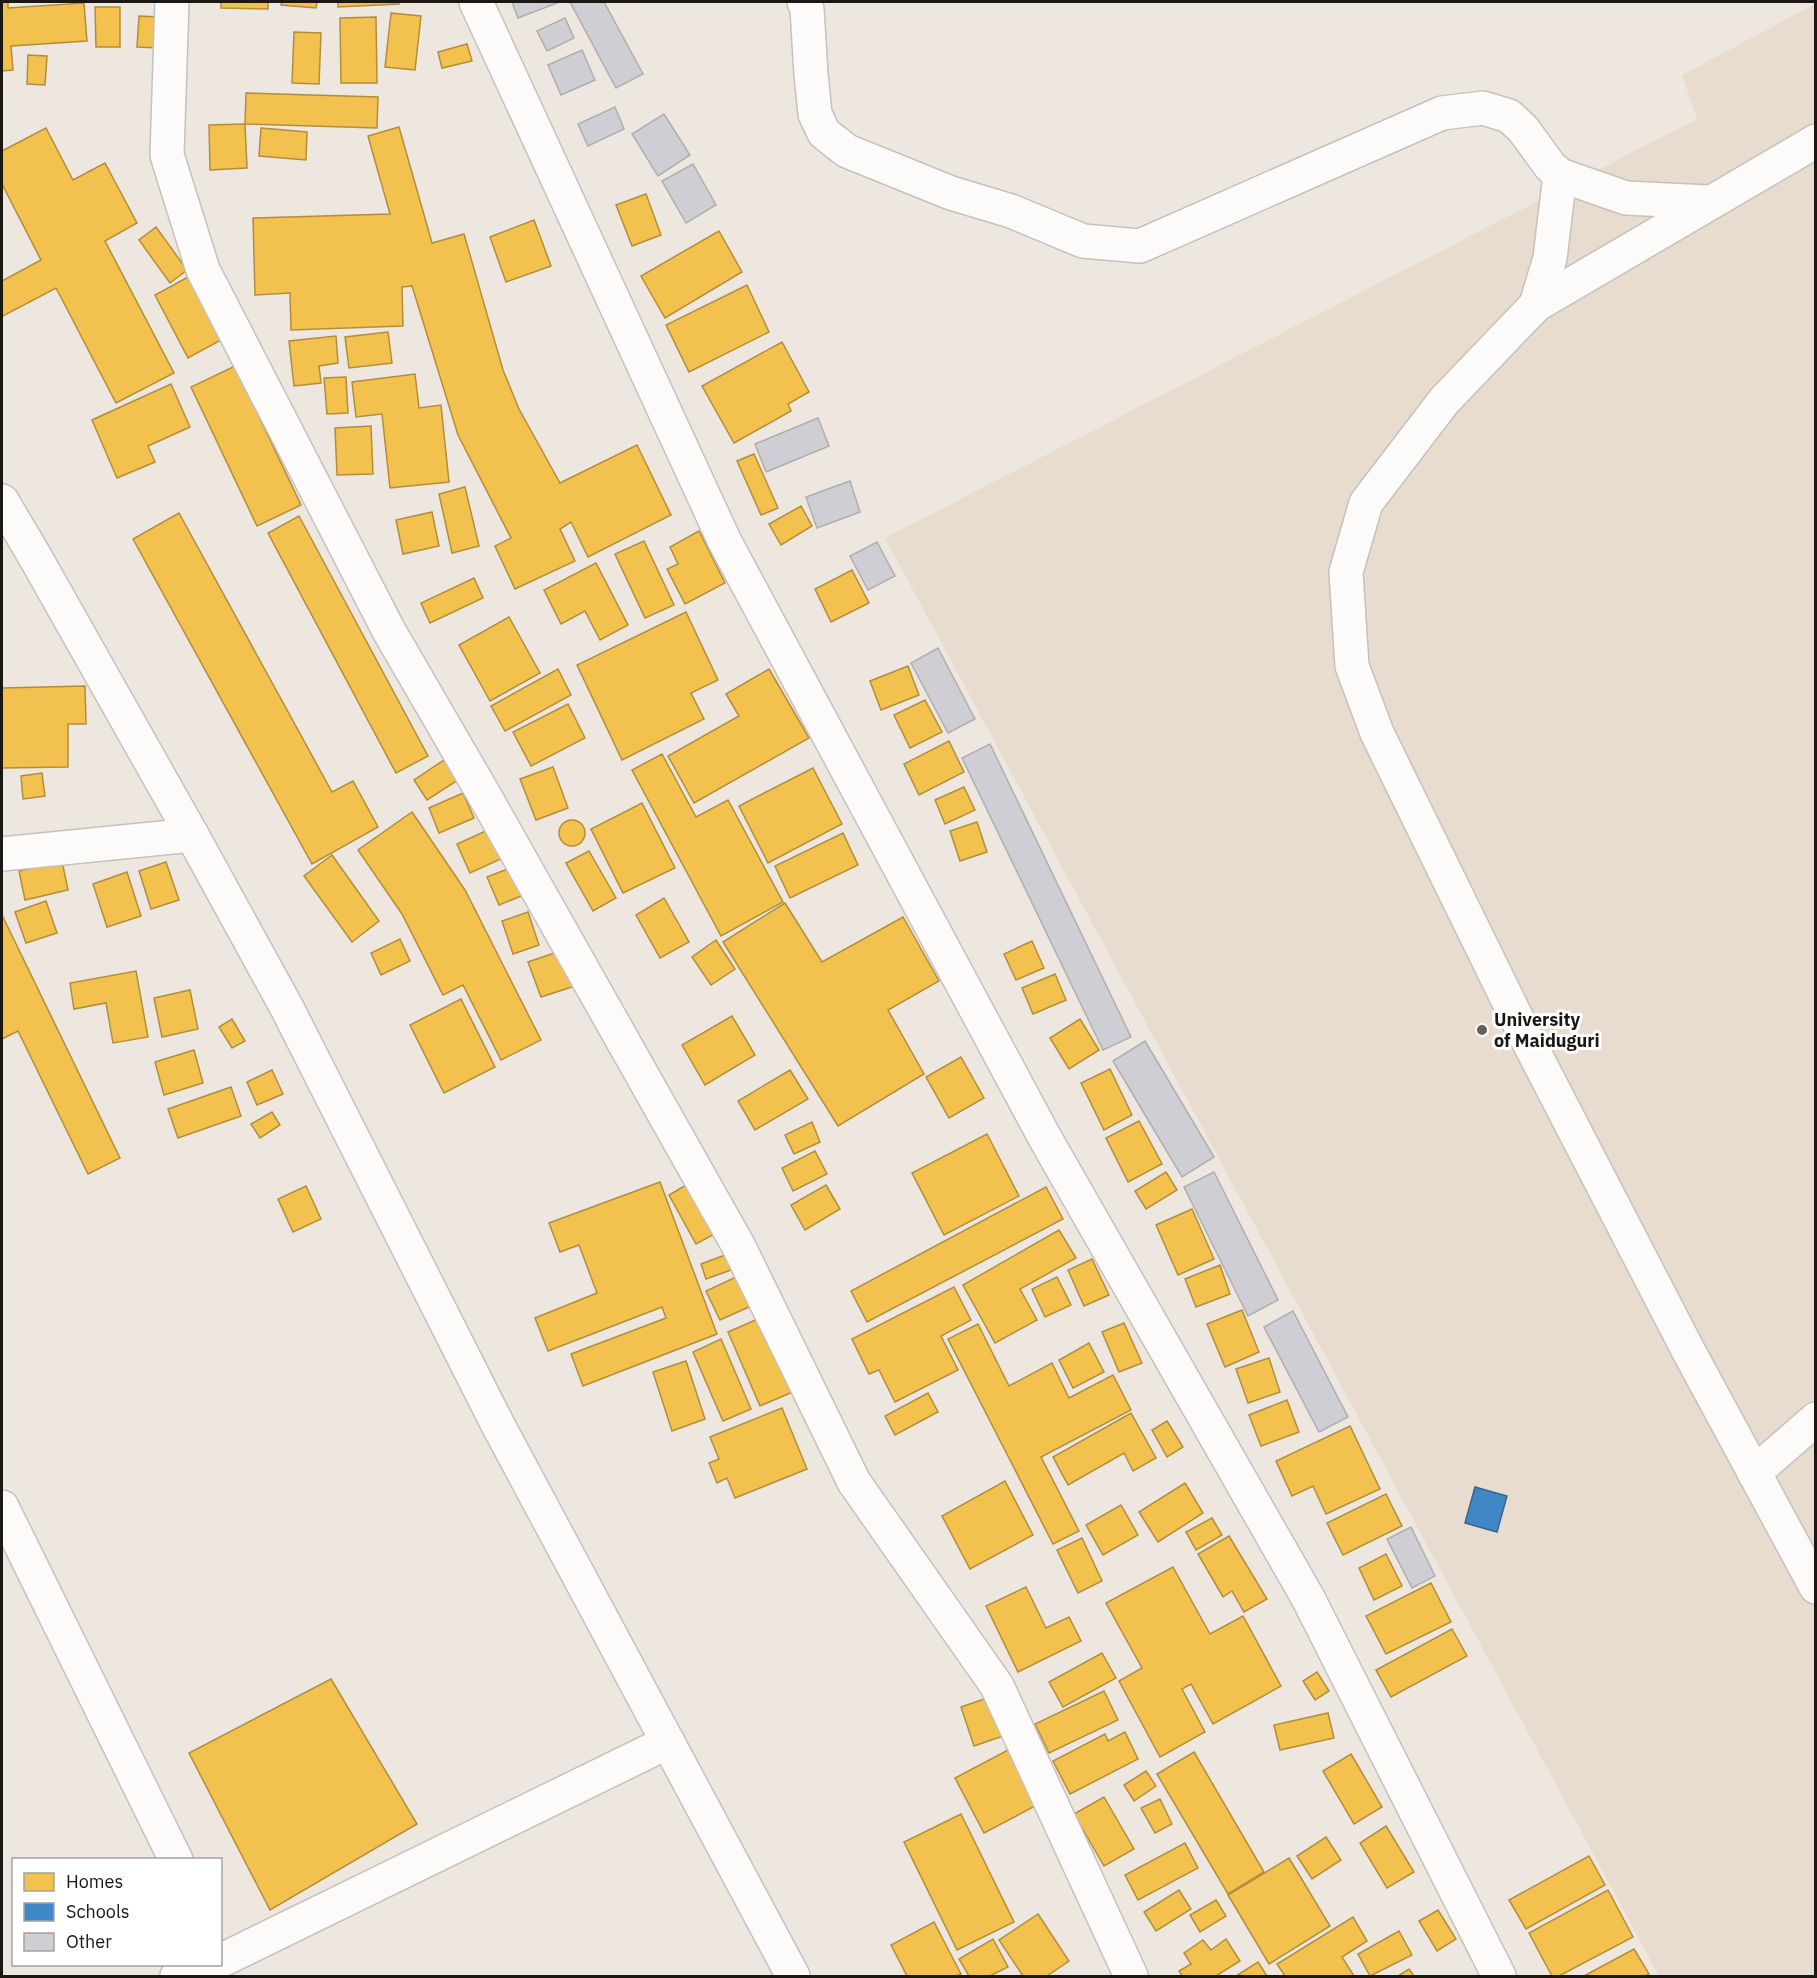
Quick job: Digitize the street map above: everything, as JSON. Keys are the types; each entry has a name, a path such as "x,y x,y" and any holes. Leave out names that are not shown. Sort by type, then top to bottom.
{"street":[{"path":"172,2 167,155 203,270 389,631 738,1245 854,1482 997,1686 1131,1977"},
{"path":"476,2 725,542 1045,1138 1308,1598 1499,1977"},
{"path":"804,2 807,9 815,114 824,133 848,151 951,193 1011,212 1083,241 1140,246 1442,113 1483,108 1509,116 1523,129 1550,166 1560,175 1626,198 1708,202"},
{"path":"1815,141 1536,305 1444,401 1366,503 1346,572 1352,666 1377,733 1526,1035 1688,1350 1815,1587"},
{"path":"1536,305 1550,258 1560,175"},
{"path":"2,501 192,835 292,1019 498,1425 793,1977"},
{"path":"2,854 192,835"},
{"path":"1754,1473 1815,1419"},
{"path":"2,1507 175,1858"},
{"path":"222,1961 668,1742"},
{"path":"222,1963 229,1977"},
{"path":"177,1977 208,1966"}],"shaded area":[{"name":"University of Maiduguri","path":"1815,4 1815,1976 1659,1976 885,538 1697,119 1682,75"}],"building: Homes":[{"path":"2,2 8,2 8,8 84,3 87,41 11,46 13,70 2,71"},
{"path":"221,2 268,2 268,9 221,8"},
{"path":"282,2 317,2 316,8 281,5"},
{"path":"338,2 399,2 399,4 338,7"},
{"path":"95,7 120,7 120,47 96,47"},
{"path":"391,13 421,16 415,70 385,67"},
{"path":"139,16 160,17 159,48 137,47"},
{"path":"376,17 377,83 341,83 340,18"},
{"path":"294,32 321,33 319,84 292,83"},
{"path":"467,44 472,61 442,68 438,52"},
{"path":"28,55 47,56 45,85 27,84"},
{"path":"246,93 378,97 377,128 245,124"},
{"path":"245,124 247,168 210,170 209,125"},
{"path":"399,127 432,243 464,234 503,370 519,409 560,483 637,445 671,515 588,557 571,522 560,529 575,561 515,589 495,546 511,538 458,435 412,286 402,287 403,326 291,330 290,293 255,295 253,218 390,214 368,136"},
{"path":"46,128 73,180 105,163 137,223 105,241 174,373 116,403 56,288 3,316 2,281 41,260 2,184 2,151"},
{"path":"261,128 307,132 306,160 259,156"},
{"path":"646,194 661,235 632,246 616,205"},
{"path":"534,220 551,266 506,282 490,237"},
{"path":"156,227 187,270 170,283 139,240"},
{"path":"719,231 742,272 665,318 641,276"},
{"path":"188,277 221,340 188,358 155,295"},
{"path":"747,285 769,332 689,372 666,325"},
{"path":"388,332 392,363 349,368 345,337"},
{"path":"336,336 338,363 319,366 321,383 294,386 289,341"},
{"path":"782,342 809,392 788,404 791,411 734,443 702,386"},
{"path":"235,366 301,505 257,526 191,387"},
{"path":"415,374 419,408 441,405 449,482 390,488 382,414 356,417 352,382"},
{"path":"346,377 348,413 327,414 324,378"},
{"path":"171,384 190,427 148,446 155,462 117,478 92,420"},
{"path":"371,426 373,474 337,475 335,428"},
{"path":"754,454 778,508 761,515 737,461"},
{"path":"465,487 479,546 452,553 439,494"},
{"path":"801,506 812,526 781,545 769,524"},
{"path":"432,512 439,546 403,554 396,520"},
{"path":"179,513 332,792 353,781 378,827 312,864 133,539"},
{"path":"299,516 428,756 396,773 268,533"},
{"path":"699,531 725,583 685,604 667,569 678,564 670,547"},
{"path":"644,541 674,605 645,618 615,554"},
{"path":"596,563 628,625 600,640 585,611 561,624 544,590"},
{"path":"852,570 869,603 831,622 815,589"},
{"path":"474,578 483,598 430,623 421,603"},
{"path":"686,612 718,680 691,693 704,719 622,760 577,665"},
{"path":"509,617 540,673 490,701 459,645"},
{"path":"908,666 919,695 881,710 870,681"},
{"path":"558,669 571,695 505,731 491,706"},
{"path":"769,669 809,738 694,803 668,756 739,716 726,694"},
{"path":"85,686 86,724 68,724 68,767 2,768 2,688"},
{"path":"925,700 942,732 910,748 894,715"},
{"path":"568,704 585,738 531,766 513,732"},
{"path":"949,741 964,772 919,795 904,764"},
{"path":"662,754 696,817 728,800 783,902 721,936 632,770"},
{"path":"444,760 458,780 427,800 414,780"},
{"path":"553,767 568,808 536,820 520,779"},
{"path":"813,768 842,824 768,863 739,806"},
{"path":"42,773 45,796 23,799 21,776"},
{"path":"964,787 975,810 945,824 935,800"},
{"path":"463,793 474,818 439,833 429,808"},
{"path":"642,803 675,868 623,893 591,829"},
{"path":"412,812 465,890 541,1040 501,1060 463,985 443,995 402,914 358,850"},
{"path":"572,820 581,824 585,833 581,842 572,846 563,842 559,833 563,824"},
{"path":"977,822 987,852 960,861 950,831"},
{"path":"490,829 503,858 470,873 457,844"},
{"path":"843,833 858,865 790,898 775,866"},
{"path":"589,851 616,898 593,911 566,863"},
{"path":"332,855 379,921 352,942 304,876"},
{"path":"62,861 68,890 25,900 19,871"},
{"path":"166,862 179,900 151,909 139,871"},
{"path":"520,864 531,892 499,905 487,877"},
{"path":"127,872 141,916 107,927 93,884"},
{"path":"664,898 689,942 660,958 636,915"},
{"path":"46,901 57,933 26,943 15,912"},
{"path":"785,903 822,962 903,917 939,981 888,1010 924,1074 838,1126 723,942"},
{"path":"528,912 539,945 513,954 502,921"},
{"path":"2,915 120,1158 88,1174 18,1031 2,1039"},
{"path":"400,939 410,961 381,975 371,953"},
{"path":"716,940 735,969 711,985 692,957"},
{"path":"1032,941 1044,968 1016,980 1004,954"},
{"path":"569,948 581,984 541,997 528,962"},
{"path":"136,971 148,1037 113,1043 106,1003 74,1009 70,983"},
{"path":"1055,974 1066,1000 1033,1014 1022,988"},
{"path":"190,990 198,1029 162,1037 154,998"},
{"path":"461,999 495,1067 444,1093 410,1025"},
{"path":"732,1016 755,1055 705,1085 682,1045"},
{"path":"232,1019 245,1041 232,1048 219,1027"},
{"path":"1080,1019 1099,1050 1069,1069 1050,1038"},
{"path":"194,1050 203,1083 164,1095 155,1062"},
{"path":"961,1057 984,1098 949,1118 926,1077"},
{"path":"1110,1069 1132,1115 1104,1130 1081,1083"},
{"path":"272,1070 283,1094 257,1105 247,1082"},
{"path":"790,1070 808,1099 755,1130 738,1101"},
{"path":"231,1087 241,1116 178,1138 168,1109"},
{"path":"272,1112 280,1125 260,1138 251,1124"},
{"path":"1139,1121 1162,1164 1128,1182 1106,1138"},
{"path":"812,1122 820,1142 794,1154 785,1135"},
{"path":"987,1134 1019,1196 944,1235 912,1173"},
{"path":"815,1151 827,1174 793,1191 782,1168"},
{"path":"1166,1172 1177,1190 1146,1209 1135,1191"},
{"path":"693,1181 720,1231 696,1244 669,1195"},
{"path":"660,1182 717,1334 583,1386 571,1354 666,1318 662,1307 548,1351 535,1318 597,1293 579,1245 560,1252 549,1223"},
{"path":"826,1185 840,1209 805,1230 791,1205"},
{"path":"306,1186 321,1219 293,1232 278,1199"},
{"path":"1046,1187 1063,1219 867,1322 851,1291"},
{"path":"1192,1209 1214,1259 1178,1275 1156,1225"},
{"path":"1059,1230 1076,1258 1020,1289 1037,1320 995,1343 963,1285"},
{"path":"725,1255 731,1270 706,1279 701,1264"},
{"path":"1092,1259 1109,1295 1084,1306 1068,1270"},
{"path":"1220,1265 1230,1294 1196,1307 1185,1279"},
{"path":"738,1276 751,1306 720,1320 706,1291"},
{"path":"1057,1277 1071,1305 1045,1317 1032,1289"},
{"path":"954,1287 971,1320 941,1336 958,1370 895,1402 879,1370 869,1374 852,1339"},
{"path":"1242,1310 1259,1352 1225,1367 1207,1324"},
{"path":"767,1315 795,1391 760,1406 728,1332"},
{"path":"1124,1323 1142,1363 1119,1372 1102,1332"},
{"path":"978,1324 1009,1386 1052,1363 1069,1398 1113,1375 1131,1410 1041,1457 1079,1531 1053,1544 948,1339"},
{"path":"721,1339 751,1409 723,1421 693,1352"},
{"path":"1089,1343 1104,1372 1073,1388 1059,1360"},
{"path":"1269,1358 1280,1392 1248,1403 1236,1369"},
{"path":"686,1361 705,1419 672,1431 653,1372"},
{"path":"928,1393 938,1412 895,1435 885,1416"},
{"path":"1287,1400 1299,1432 1261,1446 1249,1415"},
{"path":"782,1408 807,1469 735,1498 727,1478 717,1483 709,1463 719,1459 710,1437"},
{"path":"1131,1413 1156,1458 1133,1471 1124,1453 1068,1485 1053,1457"},
{"path":"1167,1421 1183,1447 1167,1457 1152,1430"},
{"path":"1350,1426 1380,1489 1326,1514 1313,1486 1292,1496 1276,1461"},
{"path":"1005,1481 1033,1535 970,1569 942,1516"},
{"path":"1185,1483 1203,1513 1158,1542 1139,1512"},
{"path":"1386,1494 1402,1526 1343,1555 1327,1523"},
{"path":"1121,1505 1138,1535 1103,1555 1086,1525"},
{"path":"1212,1518 1222,1535 1196,1550 1186,1532"},
{"path":"1229,1536 1267,1599 1244,1612 1232,1591 1223,1597 1198,1554"},
{"path":"1082,1538 1102,1581 1078,1593 1057,1550"},
{"path":"1386,1554 1402,1586 1374,1600 1359,1568"},
{"path":"1173,1567 1210,1634 1243,1616 1281,1686 1213,1724 1191,1684 1182,1689 1205,1732 1160,1757 1119,1681 1142,1668 1106,1603"},
{"path":"1431,1583 1451,1622 1386,1654 1366,1616"},
{"path":"1026,1587 1046,1628 1069,1617 1081,1641 1018,1672 986,1606"},
{"path":"1452,1629 1467,1656 1391,1697 1376,1670"},
{"path":"1102,1653 1116,1678 1063,1707 1049,1682"},
{"path":"1317,1672 1329,1691 1315,1700 1303,1681"},
{"path":"331,1679 417,1824 270,1910 189,1753"},
{"path":"1104,1691 1118,1720 1049,1753 1035,1724"},
{"path":"990,1697 1003,1736 974,1746 961,1707"},
{"path":"1328,1713 1334,1738 1280,1750 1274,1725"},
{"path":"1125,1732 1138,1759 1070,1794 1053,1761 1105,1734 1108,1741"},
{"path":"1008,1750 1037,1805 984,1833 955,1778"},
{"path":"1194,1752 1264,1872 1228,1894 1157,1774"},
{"path":"1351,1754 1382,1807 1354,1824 1323,1771"},
{"path":"1146,1771 1156,1786 1134,1801 1124,1785"},
{"path":"1104,1797 1134,1849 1104,1866 1074,1814"},
{"path":"1160,1799 1172,1824 1155,1833 1141,1808"},
{"path":"961,1814 1014,1922 957,1950 904,1842"},
{"path":"1386,1826 1414,1872 1387,1888 1360,1843"},
{"path":"1326,1837 1341,1860 1312,1879 1297,1856"},
{"path":"1185,1843 1198,1868 1138,1900 1125,1875"},
{"path":"1589,1856 1605,1885 1526,1929 1509,1900"},
{"path":"1289,1858 1330,1926 1269,1964 1228,1895"},
{"path":"1179,1890 1191,1909 1156,1931 1144,1912"},
{"path":"1608,1890 1633,1937 1559,1976 1552,1976 1529,1933"},
{"path":"1216,1900 1226,1916 1200,1932 1190,1915"},
{"path":"1438,1910 1456,1939 1437,1951 1419,1921"},
{"path":"1038,1914 1069,1961 1047,1976 1023,1976 999,1940"},
{"path":"1353,1917 1367,1941 1342,1957 1354,1976 1285,1976 1277,1964"},
{"path":"934,1922 961,1974 956,1976 907,1976 891,1945"},
{"path":"1399,1931 1412,1955 1370,1976 1358,1954"},
{"path":"993,1939 1008,1967 990,1976 969,1976 959,1959"},
{"path":"1226,1939 1240,1961 1216,1976 1182,1976 1179,1971 1191,1964 1184,1953 1203,1940 1211,1950"},
{"path":"1634,1949 1649,1974 1645,1976 1584,1976"},
{"path":"1258,1962 1267,1976 1236,1976"},
{"path":"1409,1969 1414,1976 1398,1976"}],"building: Schools":[{"path":"1475,1487 1507,1496 1497,1532 1465,1523"}],"building: Other":[{"path":"512,2 556,2 557,3 518,18"},
{"path":"570,2 604,2 643,74 616,88"},
{"path":"565,18 574,38 547,51 537,31"},
{"path":"582,50 595,80 561,95 548,65"},
{"path":"615,107 624,129 588,146 578,124"},
{"path":"664,114 690,155 658,176 632,134"},
{"path":"693,164 716,205 686,223 662,181"},
{"path":"818,418 829,446 766,472 755,444"},
{"path":"850,481 860,512 817,528 806,497"},
{"path":"877,542 895,576 868,590 850,556"},
{"path":"938,648 975,719 948,733 911,663"},
{"path":"990,744 1131,1037 1103,1050 962,758"},
{"path":"1145,1041 1214,1157 1182,1177 1113,1061"},
{"path":"1214,1172 1278,1300 1248,1316 1184,1187"},
{"path":"1293,1311 1348,1417 1319,1432 1264,1327"},
{"path":"1411,1527 1435,1576 1412,1588 1387,1539"}],"place":[{"name":"University of Maiduguri","path":"1482,1030"}]}
